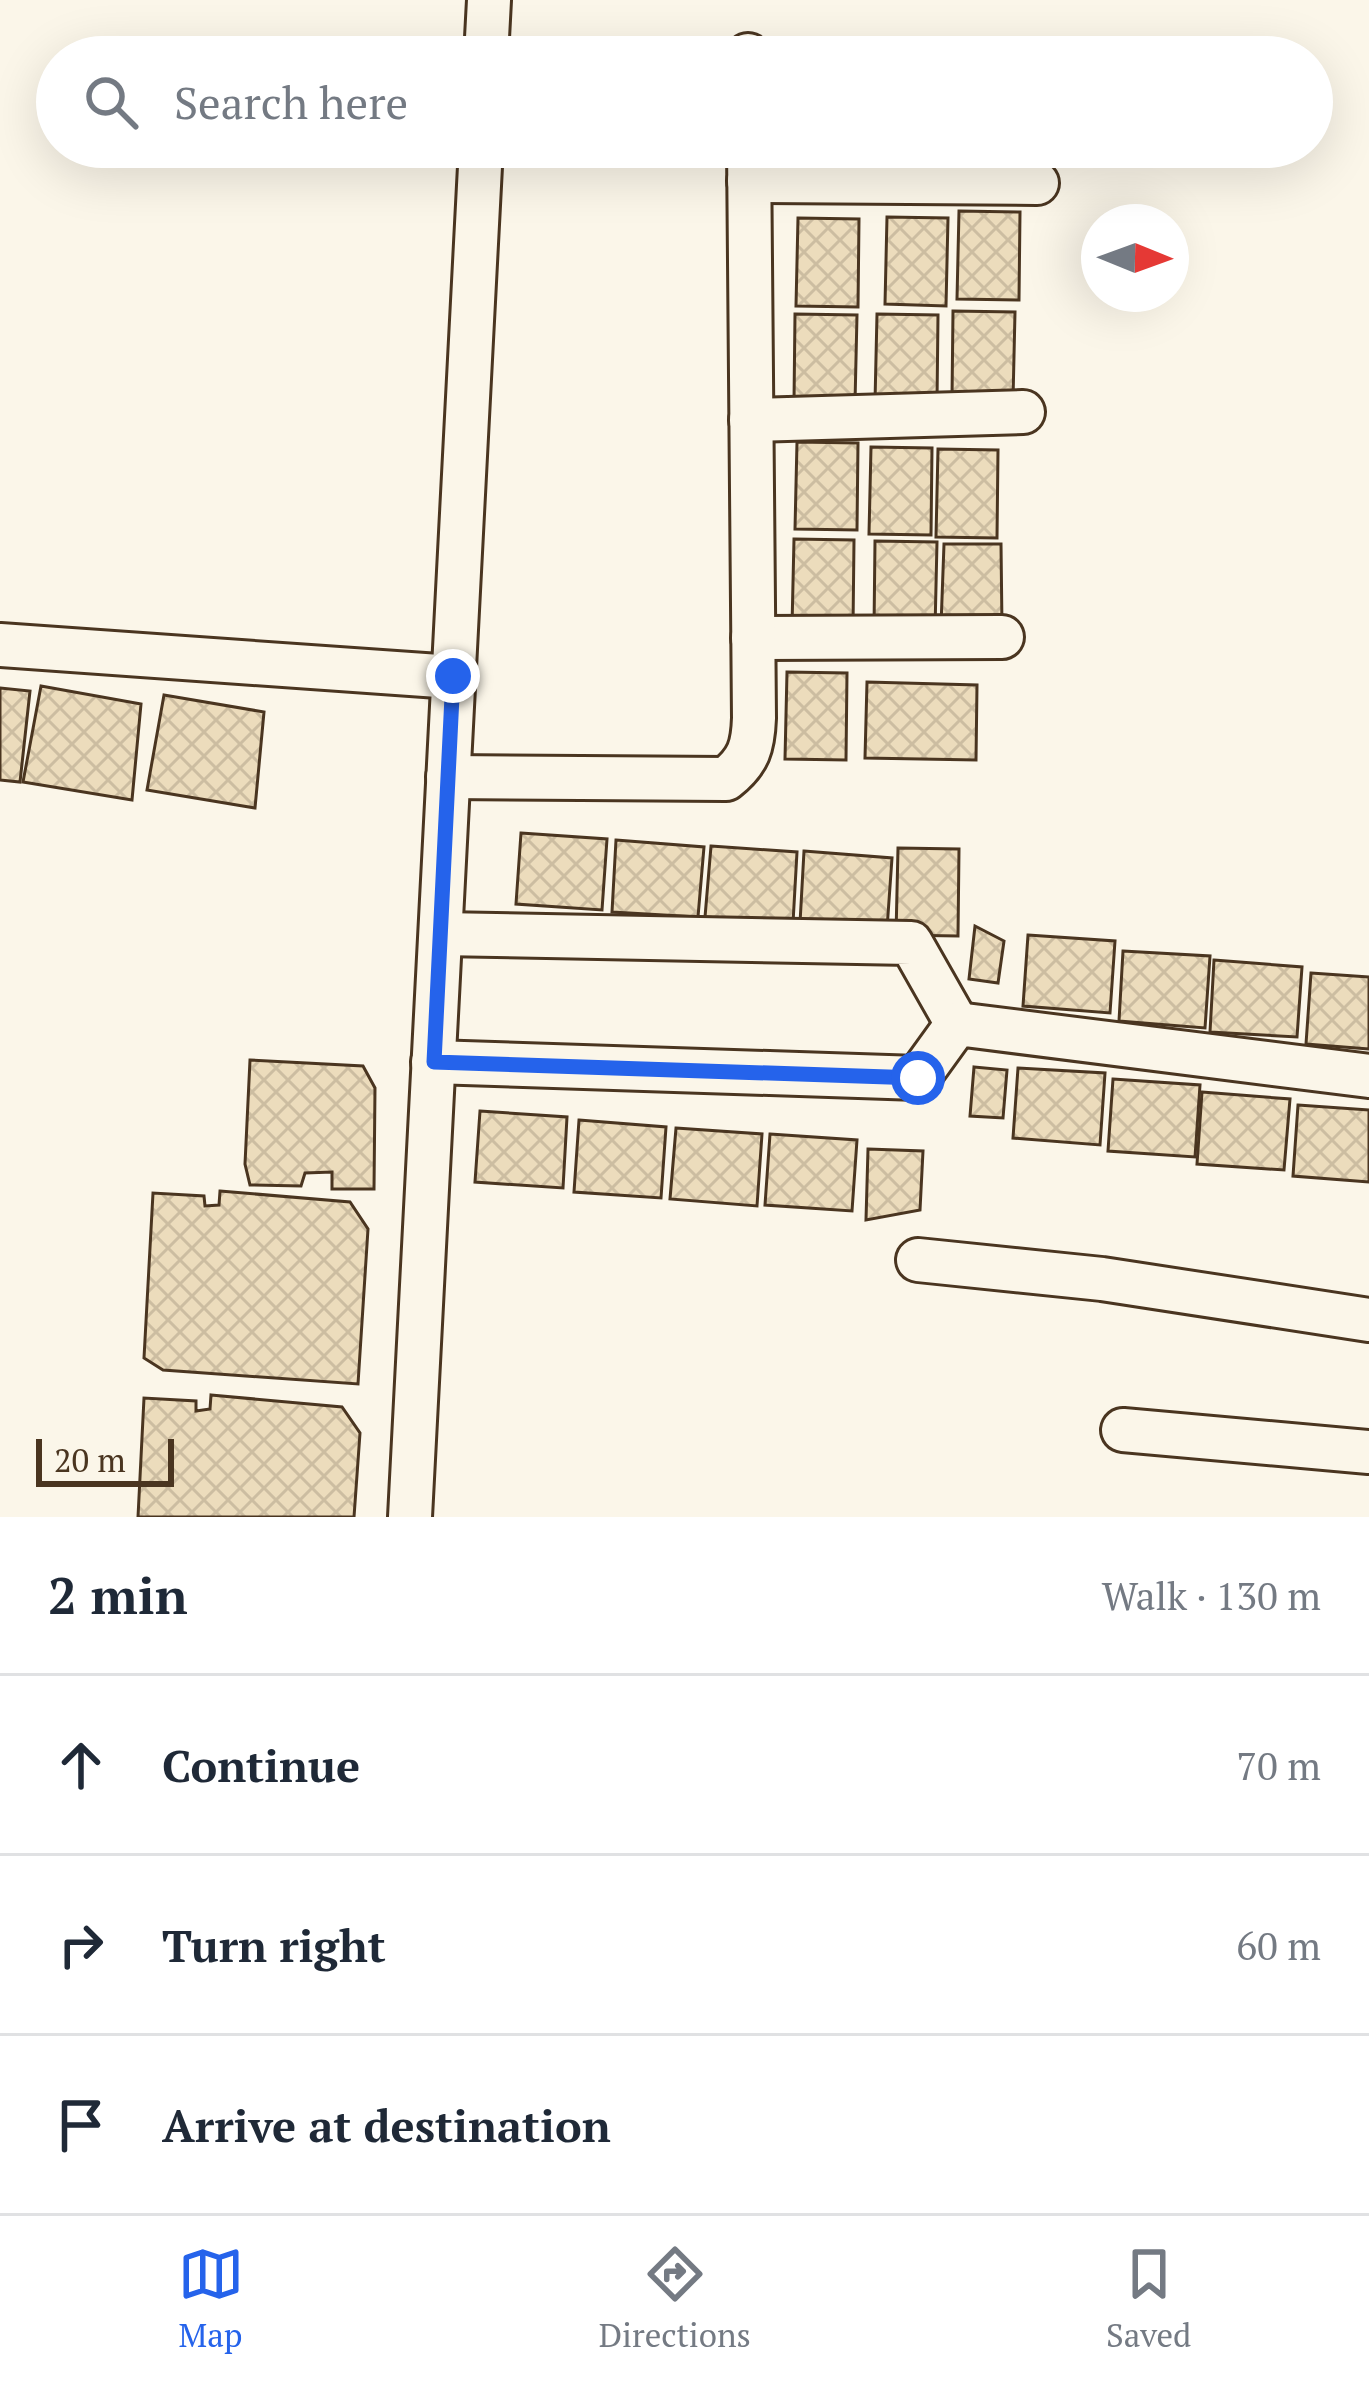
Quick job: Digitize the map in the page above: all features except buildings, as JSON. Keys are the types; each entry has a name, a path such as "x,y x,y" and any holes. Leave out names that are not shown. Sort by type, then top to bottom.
{"street":[{"path":"487,36 488,0"},
{"path":"410,1517 480,168"},
{"path":"448,777 726,779 744,765 753,745 749,168"},
{"path":"810,168 1037,183"},
{"path":"751,420 1023,412"},
{"path":"753,638 1002,637"},
{"path":"0,645 453,676"},
{"path":"441,934 911,943 957,1024"},
{"path":"434,1062 918,1078 957,1024"},
{"path":"957,1024 1369,1076"},
{"path":"918,1260 1102,1279 1369,1320"},
{"path":"1123,1430 1369,1452"}],"route":[{"path":"453,676 434,1062 918,1078"}]}
